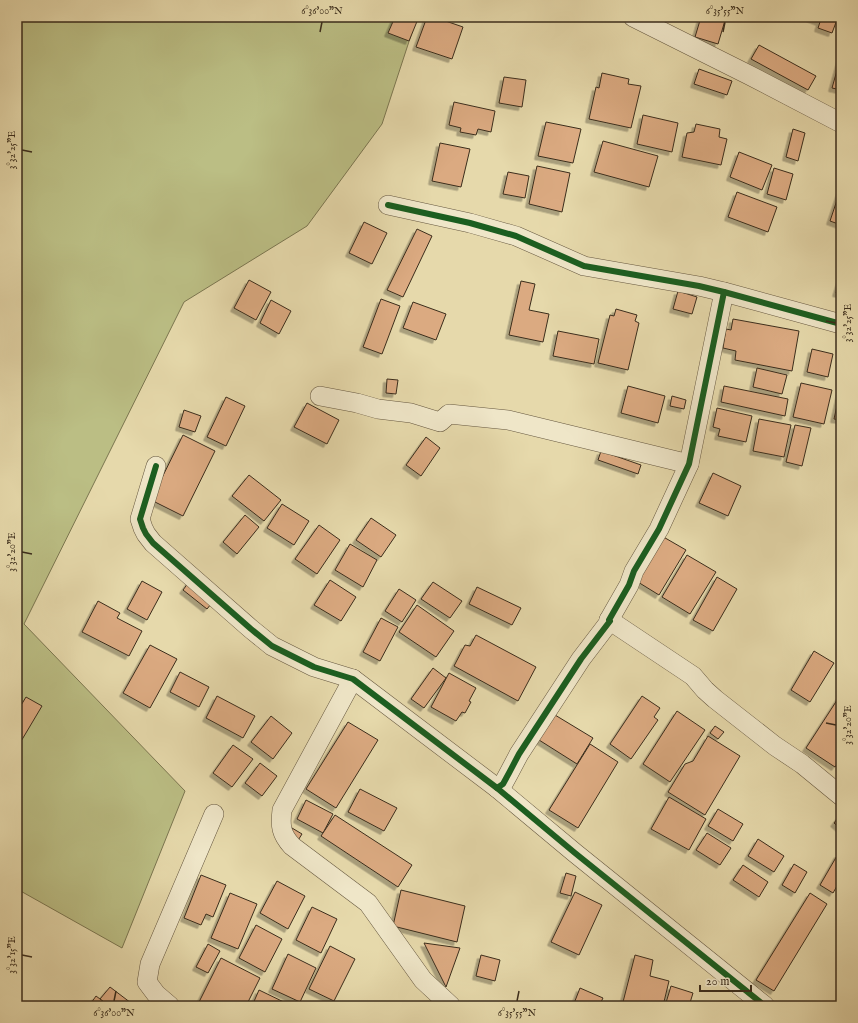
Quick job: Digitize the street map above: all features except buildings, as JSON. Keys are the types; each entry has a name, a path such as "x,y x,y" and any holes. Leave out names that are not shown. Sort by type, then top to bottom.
{"street":[{"path":"633,17 841,123"},
{"path":"388,205 470,223 516,236 584,266 699,286 841,324"},
{"path":"497,788 503,784 531,735 581,659 610,620 629,585 634,571 659,529 689,464 724,292"},
{"path":"320,396 357,403 378,409 411,413 440,422 449,414 508,420 689,464"},
{"path":"156,466 140,519 142,528 153,543 272,646 314,667 353,679 497,788 575,853 765,1006"},
{"path":"609,620 693,676 715,699 775,746 802,764 841,796"},
{"path":"353,679 282,810 280,822 282,832 286,840 292,846 368,902 423,980 451,1006"},
{"path":"170,1006 156,994 147,982 150,964 214,814"}],"green space":[{"path":"17,17 417,17 382,124 307,226 184,302 24,624 185,791 122,948 17,889"}],"cycle path":[{"path":"388,205 470,223 516,236 584,266 699,286 841,324"},
{"path":"497,788 503,784 519,754 581,659 610,621 609,620 629,585 634,571 659,529 689,464 724,292"},
{"path":"156,466 140,519 146,534 153,543 272,646 314,667 353,679 497,788 575,853 765,1006"}]}
